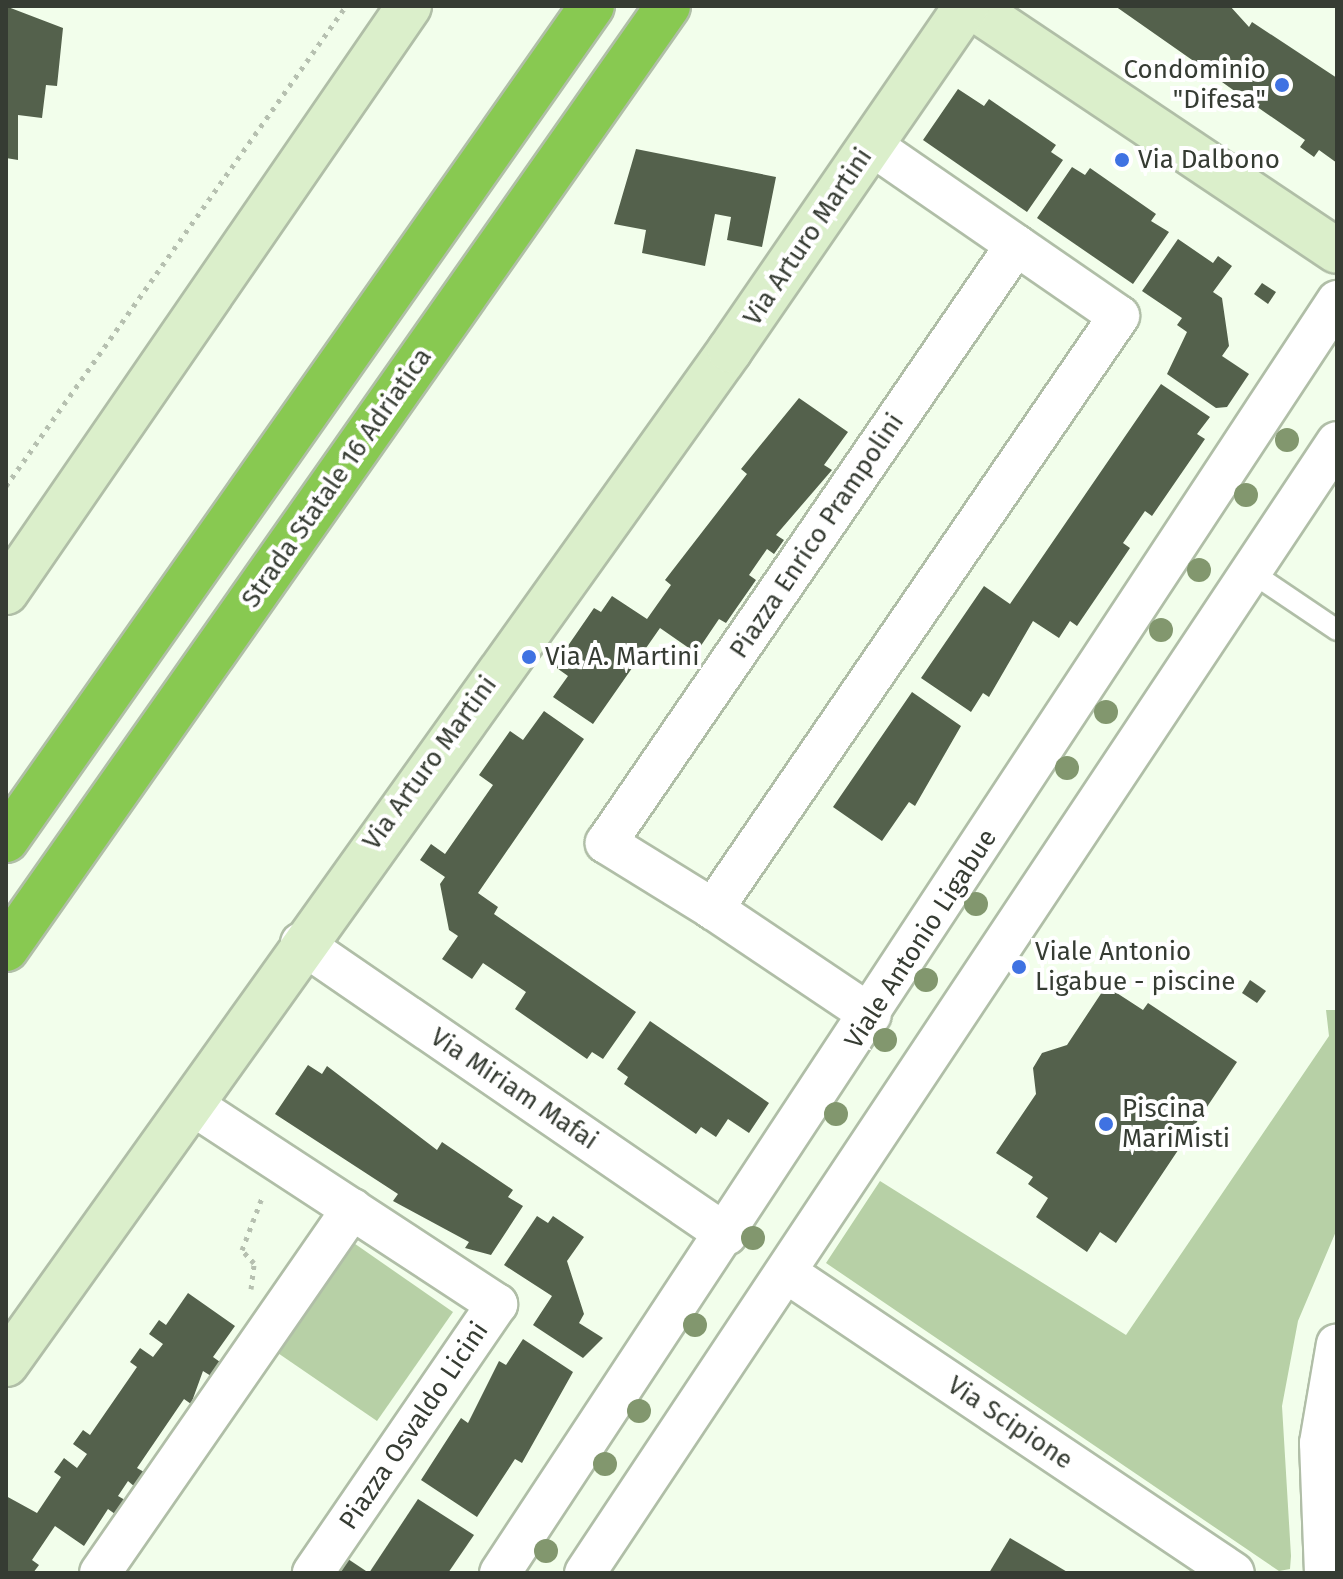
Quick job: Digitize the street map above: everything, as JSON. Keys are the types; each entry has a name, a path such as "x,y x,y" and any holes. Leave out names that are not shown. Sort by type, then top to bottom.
{"highway":[{"path":"6,840 592,6"},
{"name":"Strada Statale 16 Adriatica","path":"6,949 668,6"}],"street":[{"path":"6,592 409,6"},
{"path":"968,6 1335,245"},
{"name":"Via Arturo Martini","path":"6,1364 301,943 968,6"},
{"path":"713,909 1119,316 871,145"},
{"name":"Piazza Enrico Prampolini","path":"871,1015 713,909 606,843 1016,245"},
{"name":"Viale Antonio Ligabue","path":"500,1573 727,1235 1337,301"},
{"path":"585,1573 1337,442"},
{"name":"Via Miriam Mafai","path":"301,943 727,1235"},
{"name":"Piazza Osvaldo Licini","path":"191,1104 497,1304 313,1573"},
{"path":"100,1573 352,1209"},
{"name":"Via Scipione","path":"787,1273 1234,1573"},
{"path":"1325,1573 1320,1443 1337,1344"}],"lane":[{"path":"1251,572 1337,630"}],"path":[{"path":"6,486 346,6"},
{"path":"273,1324 247,1282 254,1263 242,1250 277,1160"}],"green space":[{"path":"1326,1010 1337,1010 1337,1229 1298,1321 1282,1406 1291,1556 1290,1569 1279,1571 826,1263 880,1181 1126,1335 1329,1036"},
{"path":"348,1239 453,1312 377,1421 272,1349"}],"building":[{"name":"Condominio \"Difesa\"","path":"1115,6 1230,6 1249,27 1252,22 1337,78 1337,163 1319,150 1314,157 1300,147 1305,140 1250,102 1245,108 1231,99 1236,92 1208,72 1204,79 1189,69 1195,62"},
{"path":"8,7 63,28 57,86 46,85 42,118 18,115 18,160 6,158"},
{"path":"958,89 984,106 989,99 1056,145 1051,152 1063,160 1027,212 923,140"},
{"path":"636,149 776,177 762,247 727,240 731,217 715,214 705,266 642,253 646,230 614,224"},
{"path":"1072,167 1085,175 1090,168 1156,214 1151,221 1169,232 1133,284 1037,218"},
{"path":"1178,239 1213,263 1218,256 1232,266 1213,292 1222,298 1229,346 1222,356 1249,374 1227,407 1216,408 1167,374 1187,332 1177,325 1182,318 1142,291"},
{"path":"1262,283 1276,292 1268,304 1254,294"},
{"path":"1161,384 1210,417 1197,434 1205,439 1152,516 1145,511 1123,543 1130,548 1077,626 1070,621 1059,638 1033,621 989,697 983,693 971,712 921,678 984,586 1010,604"},
{"path":"799,398 848,432 824,465 832,470 776,535 784,540 774,554 767,549 749,575 756,580 726,623 719,619 696,653 660,628 593,724 553,697 568,676 554,666 594,608 601,612 612,596 647,619 671,585 665,580 747,474 741,469"},
{"path":"912,692 961,726 915,806 909,802 882,841 833,807"},
{"path":"544,711 584,739 478,893 498,907 494,914 636,1012 603,1059 592,1052 587,1059 515,1009 526,992 483,963 472,979 442,959 458,936 449,930 440,884 445,877 420,860 431,844 445,854 493,785 479,775 510,731 523,740"},
{"path":"1250,980 1266,991 1257,1003 1242,993"},
{"name":"Piscina MariMisti","path":"1106,986 1143,1010 1148,1003 1237,1062 1116,1243 1100,1232 1087,1252 1036,1217 1048,1198 1028,1184 1033,1177 996,1153 1036,1094 1033,1068 1042,1053 1067,1045"},
{"path":"650,1021 769,1103 749,1133 728,1119 716,1137 701,1127 696,1134 624,1084 628,1077 617,1069"},
{"path":"308,1065 322,1074 327,1066 437,1150 442,1142 513,1190 508,1197 523,1206 491,1255 465,1248 469,1242 393,1201 398,1194 275,1114"},
{"path":"537,1216 548,1223 553,1216 584,1237 567,1261 584,1314 579,1323 603,1338 583,1358 533,1325 552,1296 504,1265"},
{"path":"188,1293 235,1326 213,1357 220,1362 211,1376 203,1371 191,1404 184,1399 137,1468 144,1472 135,1487 128,1481 118,1496 125,1500 115,1514 108,1509 84,1546 55,1526 32,1560 39,1565 33,1573 6,1573 6,1496 37,1513 61,1477 54,1472 64,1458 77,1468 87,1454 73,1444 83,1430 90,1435 137,1367 130,1362 140,1348 153,1357 163,1344 149,1334 159,1320 166,1325"},
{"path":"523,1339 573,1372 522,1463 515,1459 477,1517 421,1480 461,1418 468,1423 499,1361 506,1365"},
{"path":"418,1499 474,1535 448,1573 369,1573"},
{"path":"1010,1538 1069,1573 989,1573"},
{"path":"342,1555 369,1573 331,1573"}],"place":[{"name":"Condominio \"Difesa\"","path":"1282,85"},
{"name":"Via Dalbono","path":"1122,160"},
{"name":"Via A. Martini","path":"529,657"},
{"name":"Viale Antonio Ligabue - piscine","path":"1019,967"},
{"name":"Piscina MariMisti","path":"1106,1124"}]}
